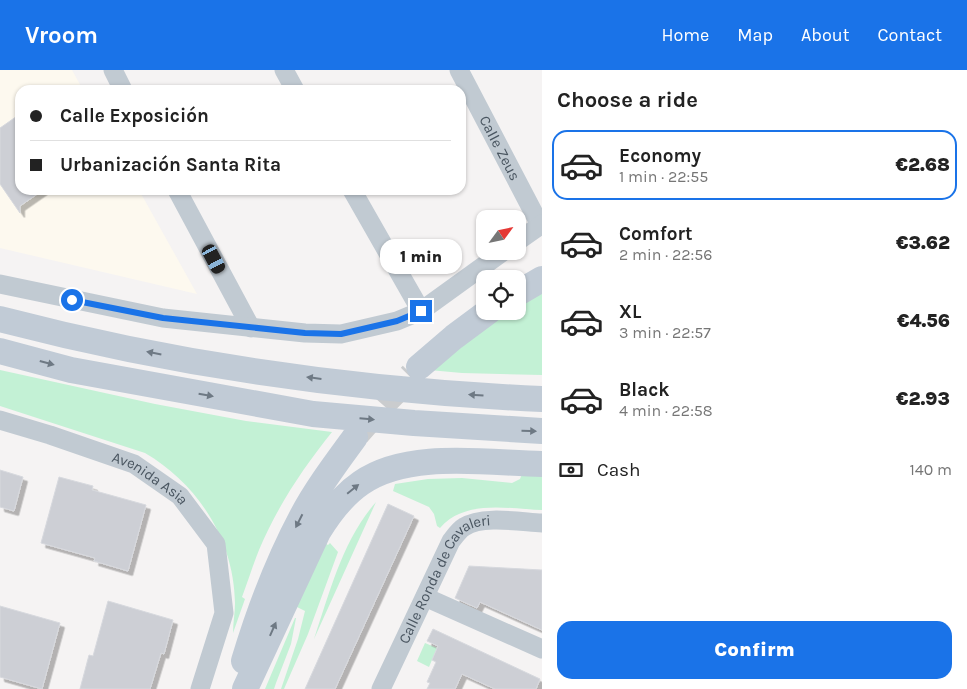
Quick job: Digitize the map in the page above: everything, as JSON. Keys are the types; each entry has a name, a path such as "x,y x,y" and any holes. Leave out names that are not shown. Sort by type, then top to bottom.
{"main road":[{"path":"526,288 542,279"},
{"path":"0,319 106,344 241,369 418,390 542,399"},
{"path":"419,368 454,337 477,320"},
{"path":"0,351 71,370 313,414 542,431"},
{"path":"235,689 264,596 285,550 302,515 355,437"},
{"path":"245,689 318,532 328,515 345,496 362,482 401,465 441,461 542,464"}],"street":[{"path":"113,70 120,85"},
{"path":"284,70 292,85"},
{"name":"Calle Zeus","path":"459,70 541,225"},
{"path":"180,195 251,328"},
{"path":"355,195 421,311"},
{"path":"526,235 541,225"},
{"path":"0,284 163,318 305,333 341,334 397,321 421,311 492,260"},
{"name":"Avenida Asia","path":"0,420 134,464 180,496 216,544 224,613 200,689"},
{"name":"Calle Ronda de Cavaleri","path":"381,689 451,541 464,527 474,522 484,521 542,523"},
{"path":"425,597 542,649"}],"shaded area":[{"path":"0,70 72,70 80,85 15,85 15,195 142,195 197,294 0,248"}],"green space":[{"path":"542,292 542,375 462,373 429,370 498,320 526,320 526,303"},
{"path":"0,370 155,404 246,421 332,432 291,488 266,534 242,597 245,599 233,633 235,603 228,557 210,516 197,497 164,466 145,453 0,406"},
{"path":"522,474 542,475 542,510 474,509 450,519 440,528 437,526 434,514 429,507 393,491 395,484 428,479 462,478 512,483 520,479"},
{"path":"376,502 314,639 346,550 364,517"},
{"path":"323,542 328,545 330,543 338,552 308,634 284,689 281,689 298,639 305,611 295,606"},
{"path":"295,618 291,644 274,689 265,689"},
{"path":"425,643 437,648 429,667 417,661"}],"building":[{"path":"15,118 15,195 36,195 20,206 20,213 0,184 0,128"},
{"path":"0,470 23,477 14,511 0,507"},
{"path":"59,477 93,486 92,490 146,505 128,571 94,561 95,558 41,543"},
{"path":"388,504 414,516 335,689 305,689"},
{"path":"469,566 542,570 542,630 480,602 477,608 455,598"},
{"path":"108,601 173,620 164,654 161,653 150,689 80,689 89,655 93,656"},
{"path":"0,606 60,623 42,689 0,677"},
{"path":"433,629 540,679 536,689 495,689 462,674 455,689 427,689 430,683 427,682 436,662 432,660 438,646 427,641"}],"tunnel":[{"path":"357,434 412,375"}],"route":[{"path":"72,300 163,318 305,333 341,334 397,321 421,311"}]}
